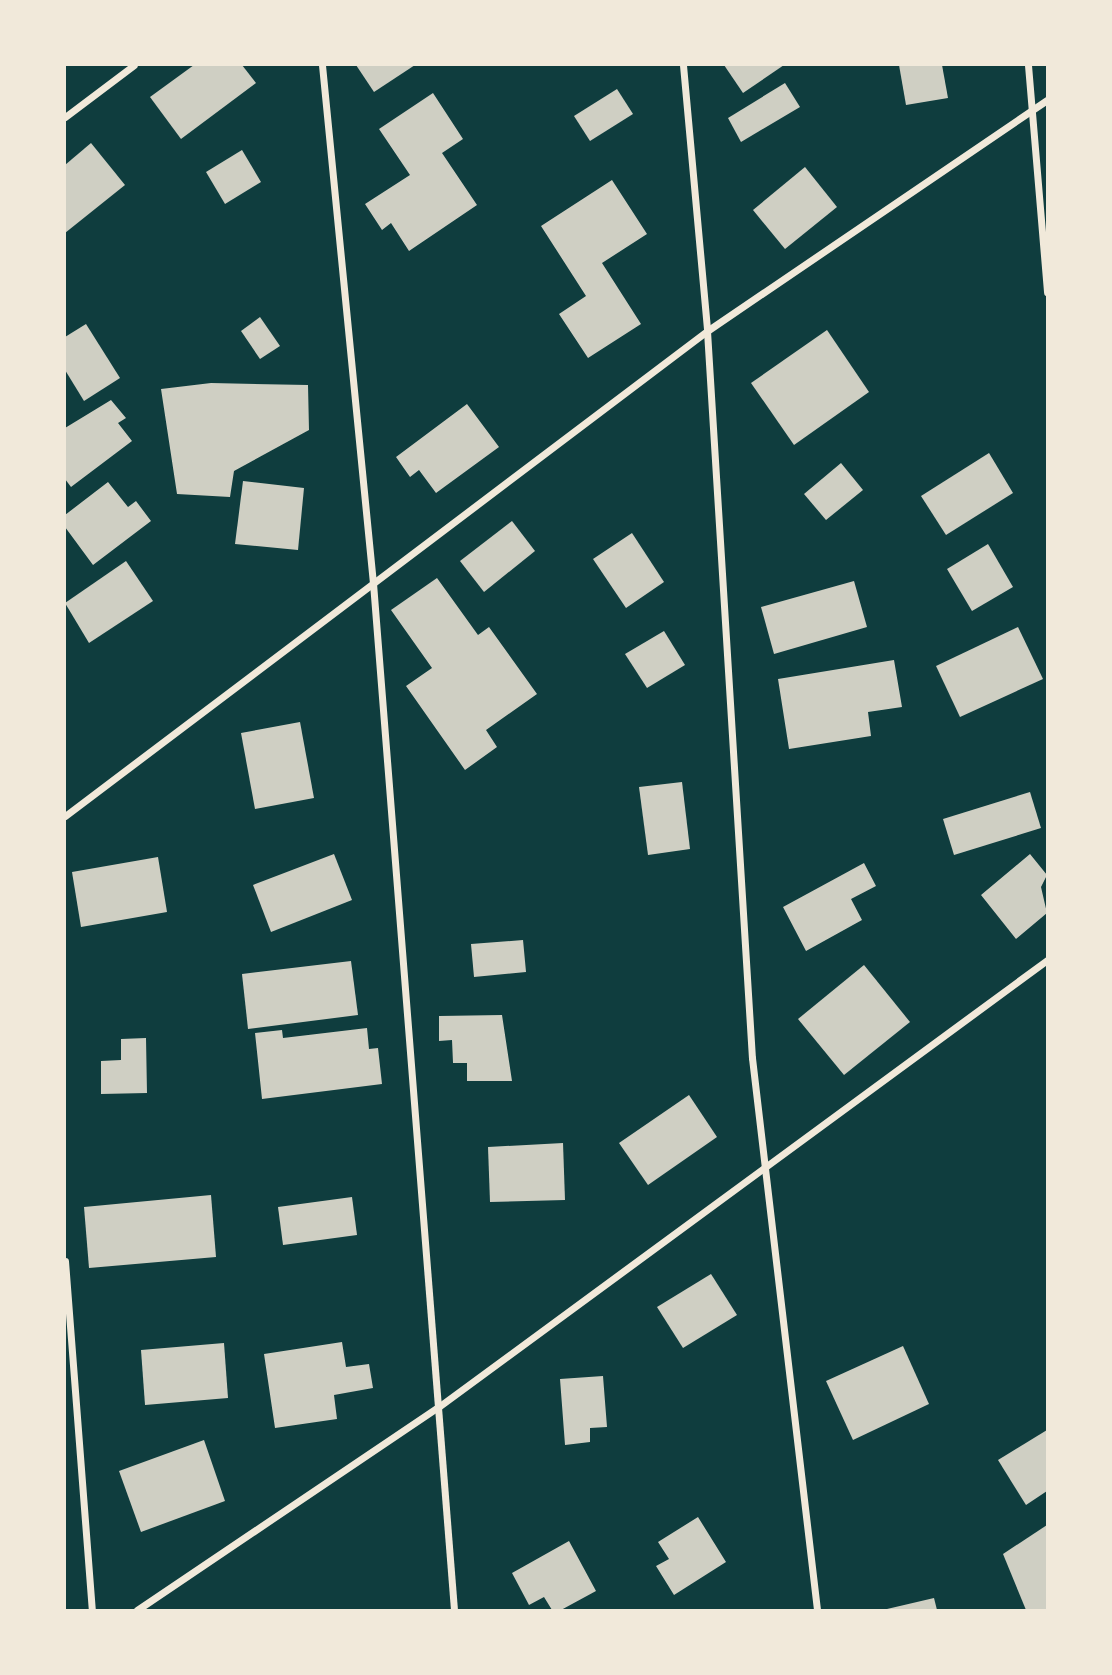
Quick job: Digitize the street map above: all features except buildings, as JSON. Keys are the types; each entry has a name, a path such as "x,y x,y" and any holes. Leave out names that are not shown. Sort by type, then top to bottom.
{"street":[{"path":"65,117 134,65"},
{"path":"322,65 373,583 454,1610"},
{"path":"682,65 707,331 752,1058 817,1610"},
{"path":"1028,65 1047,292"},
{"path":"65,816 707,331 1047,100"},
{"path":"137,1610 438,1408 765,1171 1047,960"},
{"path":"65,1261 92,1610"}]}
